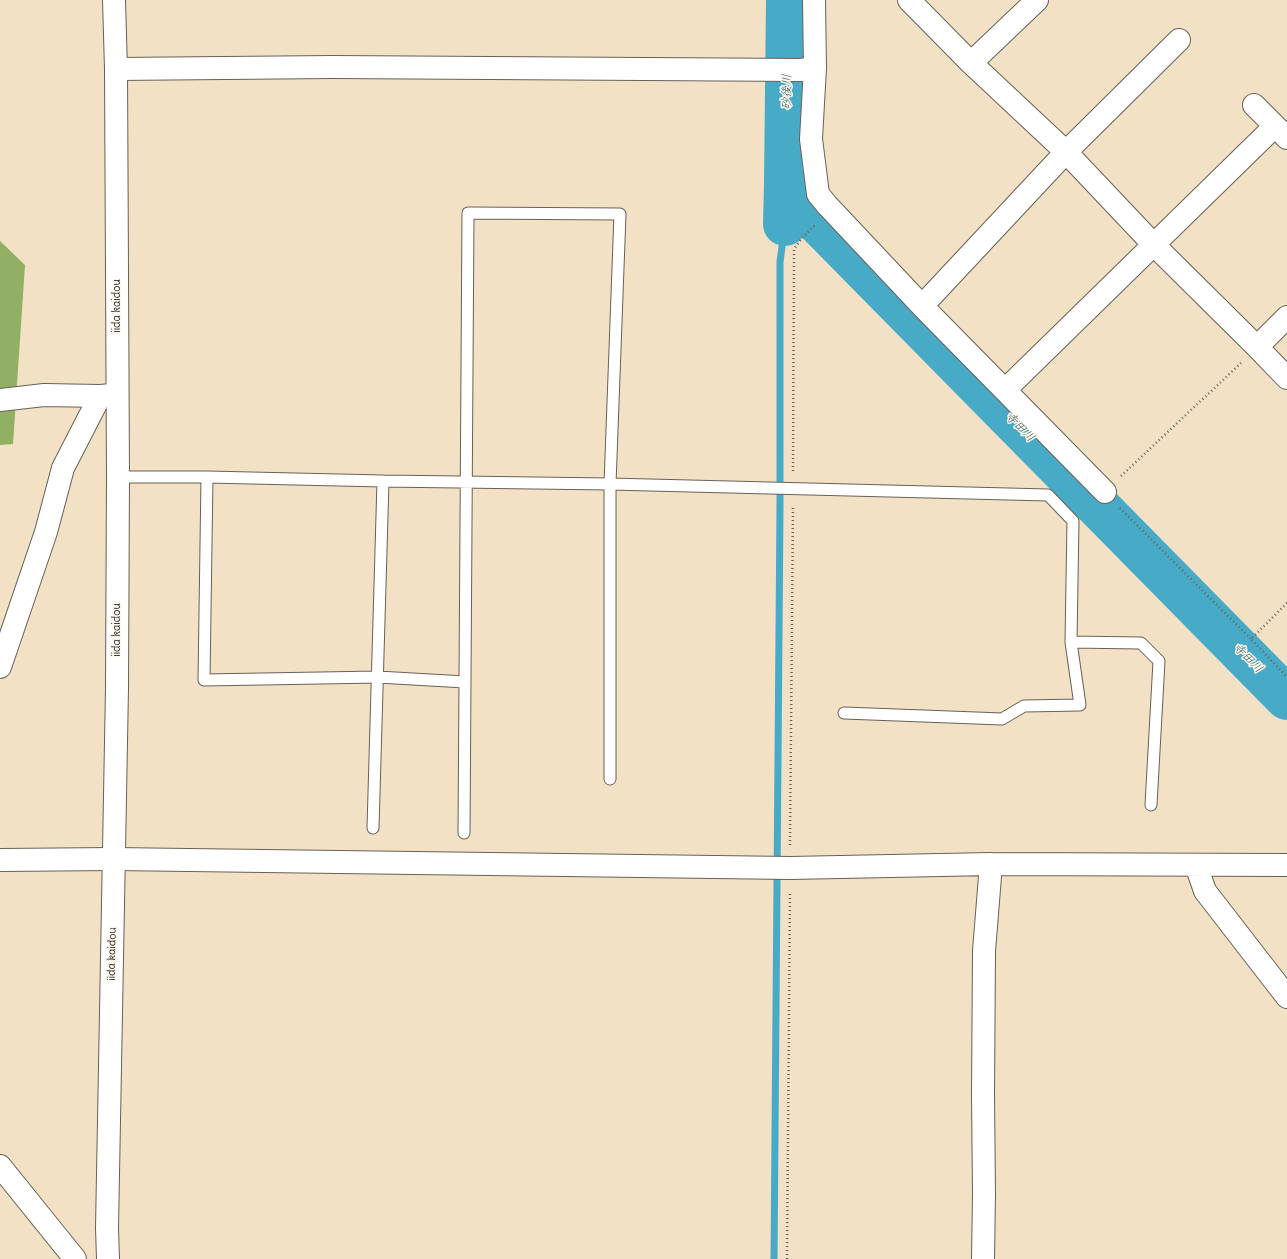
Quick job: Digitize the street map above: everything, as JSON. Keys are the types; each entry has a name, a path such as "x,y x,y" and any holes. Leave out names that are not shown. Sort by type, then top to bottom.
{"street":[{"name":"iida kaidou","path":"108,1259 107,1228 114,859 118,477 109,395 116,69 114,0"},
{"path":"814,0 808,69 811,139 818,194 922,306 1105,492"},
{"path":"909,0 971,63 1066,152 1153,244 1287,378"},
{"path":"971,63 1037,0"},
{"path":"922,306 1066,152 1179,40"},
{"path":"116,69 333,67 808,69"},
{"path":"1005,390 1153,244 1281,132 1254,105"},
{"path":"1257,347 1287,316"},
{"path":"0,400 44,395 109,395"},
{"path":"0,667 46,532 63,468 109,395"},
{"path":"0,860 114,859 790,868 991,864 1287,865"},
{"path":"983,1259 984,1194 982,1096 984,951 991,864"},
{"path":"1196,865 1205,891 1287,997"},
{"path":"0,1166 75,1259"}],"lane":[{"path":"464,833 468,214 620,214 610,484 610,779"},
{"path":"118,477 207,477 466,483 610,484 1048,495 1073,521 1071,642 1080,705 1024,706 1002,719 844,713"},
{"path":"207,477 204,680 378,677 465,682"},
{"path":"373,828 384,481"},
{"path":"1071,642 1140,643 1159,661 1151,805"}],"path":[{"path":"787,1259 794,249 813,227"},
{"path":"1257,347 1105,492 1287,676"},
{"path":"1251,639 1287,603"}],"green space":[{"path":"0,241 25,265 13,444 0,445"}],"waterway":[{"name":"砂後川","path":"786,183 788,0"},
{"name":"寺田川","path":"785,224 786,183 801,205 1287,698"},
{"path":"774,1259 780,507 780,262 785,224"}]}
